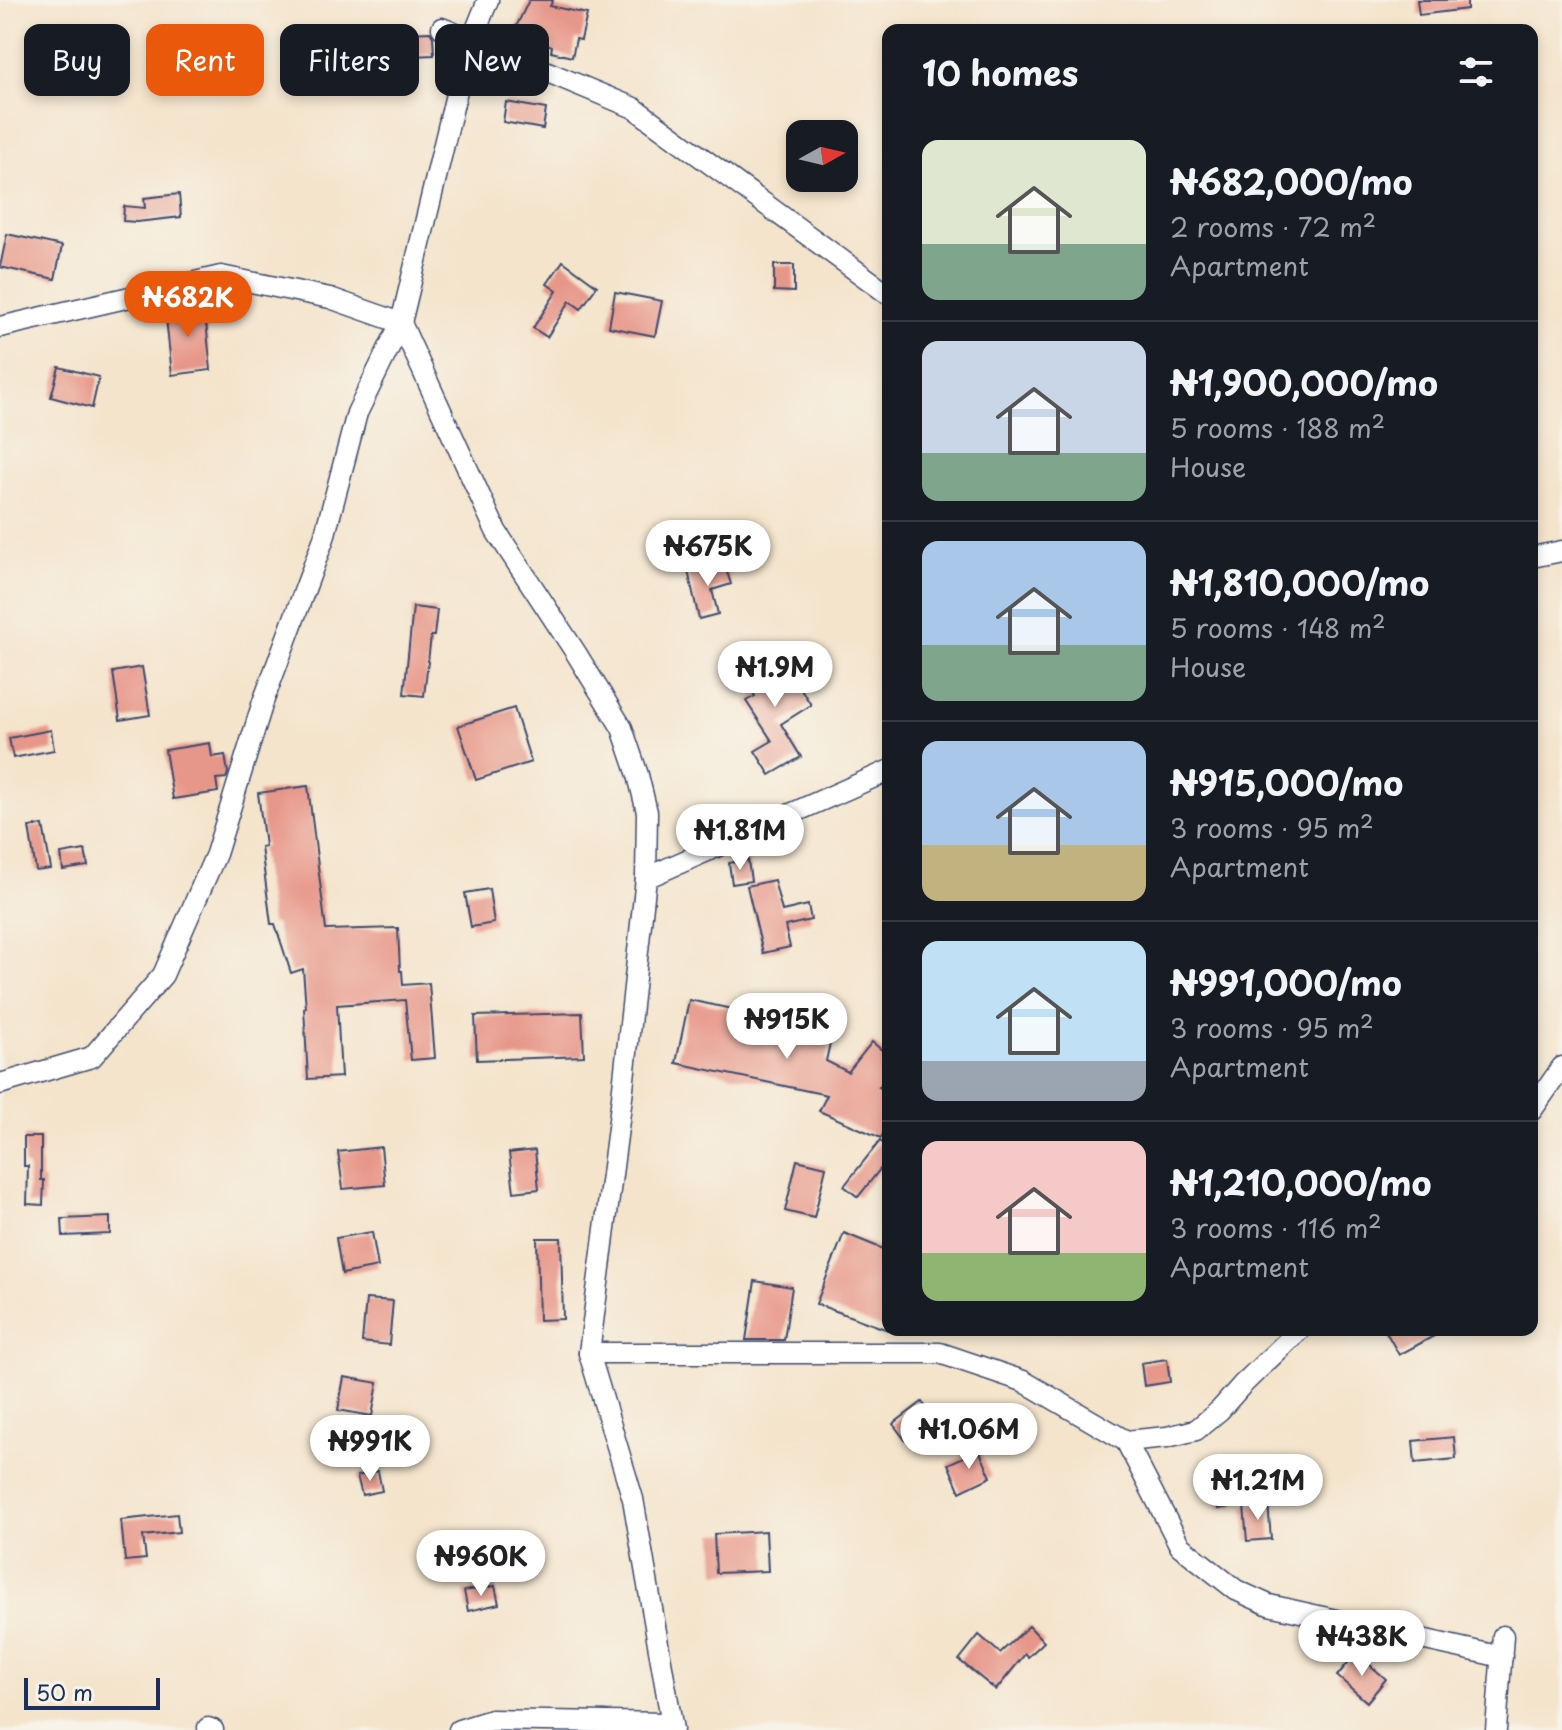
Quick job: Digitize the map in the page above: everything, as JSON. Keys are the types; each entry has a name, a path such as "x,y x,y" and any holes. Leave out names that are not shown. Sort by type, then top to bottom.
{"street":[{"path":"478,24 488,0"},
{"path":"549,72 634,108 882,290"},
{"path":"0,1084 92,1057 163,975 216,854 263,702 324,538 357,413 401,323 456,96"},
{"path":"0,327 221,276 330,298 401,323 496,531 622,728 638,775 647,812 646,878 589,1353 633,1499 672,1727 491,1720 459,1730"},
{"path":"1538,556 1562,551"},
{"path":"646,878 882,774"},
{"path":"1538,1101 1562,1067"},
{"path":"1126,1441 1167,1437 1196,1430 1293,1336"},
{"path":"589,1353 940,1353 1023,1381 1126,1441 1180,1546 1236,1590 1269,1605 1502,1657"},
{"path":"1496,1730 1503,1636"}],"building":[{"path":"529,0 553,0 550,6 587,14 581,40 576,39 572,57 551,52 549,24 517,24"},
{"path":"1417,0 1467,0 1467,9 1419,15"},
{"path":"430,32 434,55 419,56 419,33"},
{"path":"506,102 546,109 543,129 503,122"},
{"path":"179,194 181,217 123,221 124,206 145,208 144,198"},
{"path":"7,234 62,246 55,279 0,267"},
{"path":"563,261 597,286 581,309 570,301 547,337 533,328 557,291 547,284"},
{"path":"774,265 794,265 794,292 774,291"},
{"path":"615,292 662,301 655,336 609,327"},
{"path":"204,303 211,370 172,375 165,308"},
{"path":"59,367 99,377 92,408 51,397"},
{"path":"724,563 731,584 712,590 718,614 699,619 688,571"},
{"path":"413,607 437,610 424,696 404,694"},
{"path":"778,652 811,705 781,724 801,757 770,775 755,751 772,741 746,701 755,696 742,676"},
{"path":"142,667 150,715 120,720 113,672"},
{"path":"514,708 531,762 476,780 458,726"},
{"path":"51,730 54,750 13,758 9,738"},
{"path":"210,743 212,757 225,755 228,773 226,778 216,779 218,792 173,799 165,750"},
{"path":"308,786 326,930 398,928 403,985 429,983 435,1058 411,1060 405,1000 337,1005 341,1077 308,1079 303,969 291,973 275,924 271,924 258,793"},
{"path":"43,825 51,869 36,871 29,827"},
{"path":"85,850 88,866 63,870 61,854"},
{"path":"748,860 751,881 732,884 729,863"},
{"path":"774,880 782,911 808,905 811,920 785,926 790,947 763,953 747,886"},
{"path":"489,889 494,923 471,927 465,893"},
{"path":"689,1000 823,1028 820,1041 830,1043 826,1061 848,1072 872,1042 882,1050 882,1083 879,1087 882,1088 882,1136 819,1111 827,1095 676,1063"},
{"path":"582,1013 584,1056 477,1060 475,1016"},
{"path":"24,1137 41,1137 43,1205 27,1204 28,1166 24,1166"},
{"path":"880,1141 882,1142 882,1167 858,1197 844,1186"},
{"path":"381,1147 385,1185 343,1189 338,1152"},
{"path":"535,1150 539,1189 514,1192 509,1153"},
{"path":"797,1160 826,1167 814,1218 785,1211"},
{"path":"110,1217 110,1234 63,1236 62,1219"},
{"path":"372,1232 378,1267 342,1274 336,1238"},
{"path":"844,1233 882,1249 882,1328 816,1304"},
{"path":"537,1238 561,1238 563,1319 539,1320"},
{"path":"755,1281 792,1287 784,1340 746,1340"},
{"path":"366,1299 393,1301 389,1345 362,1342"},
{"path":"1388,1336 1434,1336 1399,1355"},
{"path":"1167,1359 1170,1382 1144,1386 1141,1363"},
{"path":"344,1377 378,1383 372,1416 338,1410"},
{"path":"922,1402 935,1419 906,1441 893,1424"},
{"path":"1454,1437 1456,1459 1415,1463 1413,1441"},
{"path":"979,1450 991,1477 960,1492 948,1464"},
{"path":"378,1471 382,1491 362,1495 357,1476"},
{"path":"1233,1488 1235,1506 1218,1509 1215,1491"},
{"path":"1268,1503 1271,1539 1247,1541 1244,1506"},
{"path":"177,1514 179,1532 143,1536 146,1559 125,1561 121,1520"},
{"path":"766,1531 768,1571 716,1573 714,1534"},
{"path":"495,1586 499,1604 468,1611 464,1591"},
{"path":"1029,1626 1044,1642 1028,1657 1025,1654 996,1690 959,1660 979,1635 1000,1653"},
{"path":"1356,1653 1386,1679 1367,1702 1337,1676"}]}
